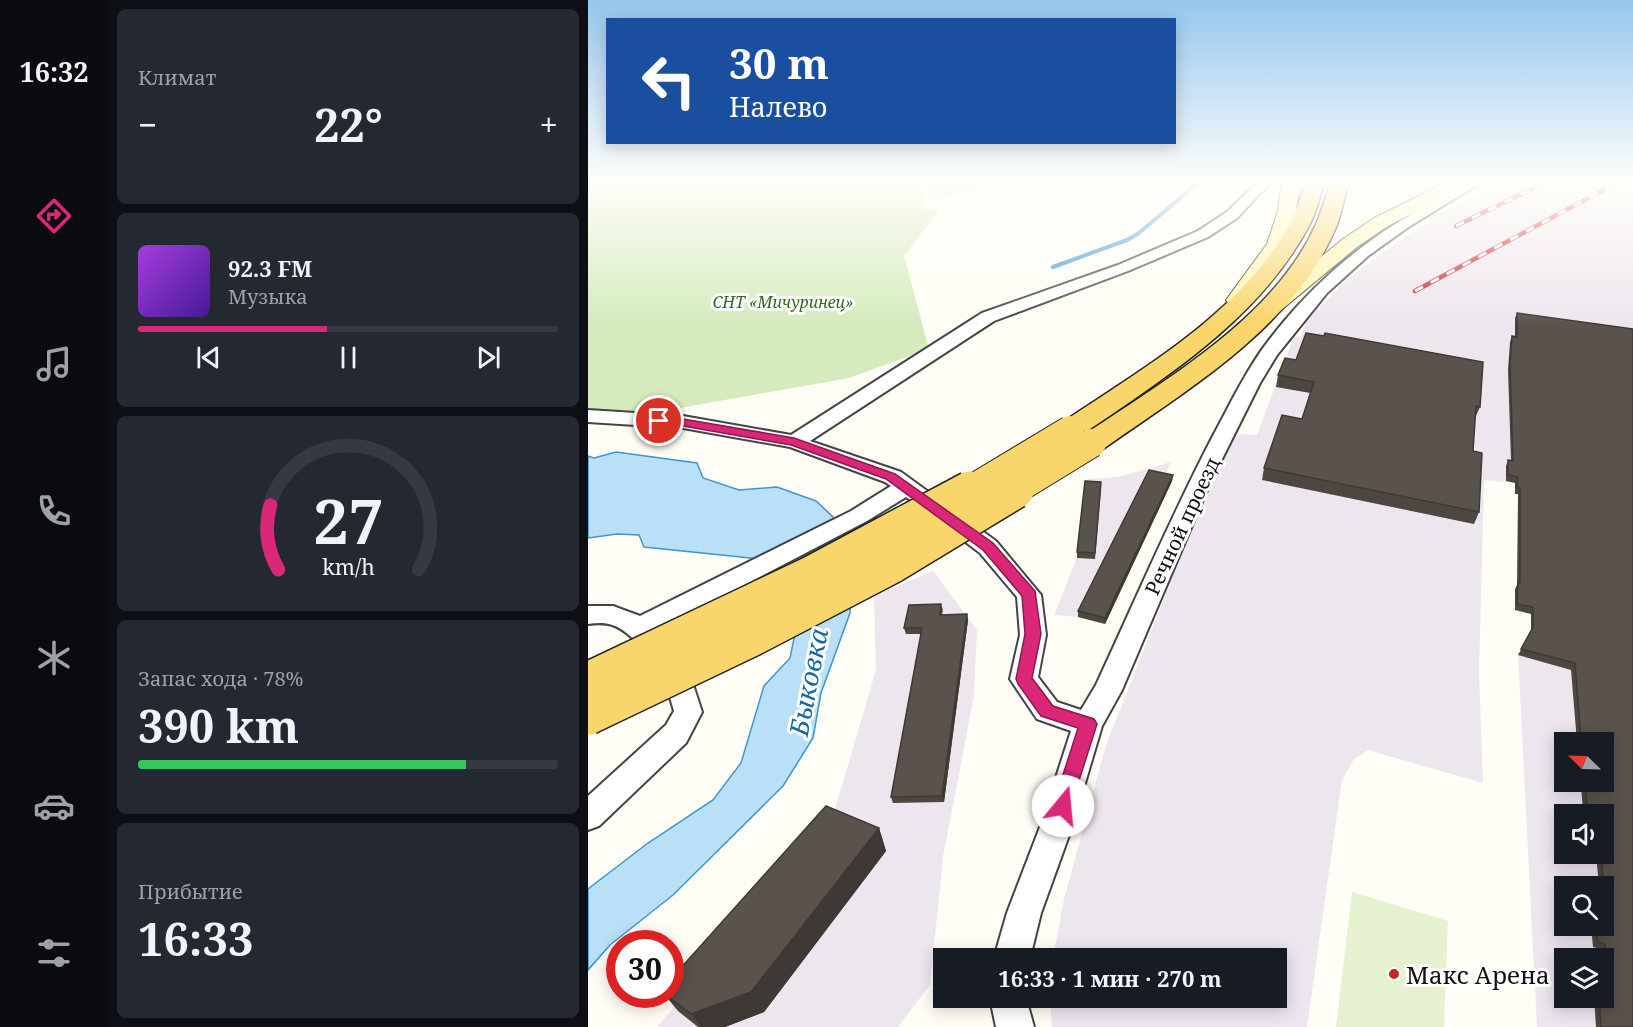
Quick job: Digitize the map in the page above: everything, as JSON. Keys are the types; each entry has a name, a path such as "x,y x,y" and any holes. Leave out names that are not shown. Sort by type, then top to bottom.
{"main road":[{"path":"1228,314 1277,244 1282,229"},
{"path":"588,681 885,538 960,496 1081,437 1241,303 1279,259 1295,229"},
{"path":"1269,309 1307,261 1324,229"},
{"path":"588,716 751,638 893,564 1081,437 1209,360 1269,309 1371,229"}],"street":[{"path":"794,442 988,317 1123,268 1211,229"},
{"name":"Речной проезд","path":"1015,948 1024,913 1056,826 1088,724 1108,690 1200,481 1269,353 1321,290 1363,253 1397,229"},
{"path":"588,416 683,422 794,442 893,477 988,547 1029,595 1033,634 1024,679 1047,711 1088,724"},
{"path":"639,628 858,516 906,487"},
{"path":"588,615 604,612 639,628 671,659 688,712 676,734 588,816"},
{"path":"1010,1008 1015,1027"}],"shaded area":[{"path":"1417,229 1633,229 1633,1027 1537,1027 1518,655 1527,640 1534,641 1530,614 1515,610 1532,593 1529,497 1515,494 1515,483 1484,480 1479,673 1483,783 1368,750 1354,759 1342,780 1307,1027 1052,1027 1051,1008 1287,1008 1287,948 1055,948 1064,899 1106,745 1218,462 1231,441 1240,434 1257,435 1294,336 1300,337 1307,320 1349,277"},
{"path":"1171,462 1164,479 1172,481 1105,624 1078,617 1054,615 1077,558 1087,479 1118,477"},
{"path":"933,571 977,630 974,696 943,857 930,985 898,1027 657,1027 673,1008 684,1008 684,996 830,826 876,670 874,596"}],"green space":[{"name":"СНТ «Мичуринец»","path":"588,229 925,229 904,256 929,349 849,378 680,408 616,414 588,408"},
{"name":"Макс Арена","path":"1352,892 1448,921 1444,1027 1336,1027"}],"water":[{"name":"Быковка","path":"616,452 697,463 703,478 739,490 777,487 816,501 848,531 857,550 852,574 850,613 821,693 813,738 783,786 673,895 629,930 606,930 606,950 588,970 588,889 648,843 713,800 741,763 764,686 790,658 798,619 778,583 760,559 644,547 639,535 617,534 588,538 588,456 594,458"}],"building":[{"path":"1517,313 1633,329 1633,1027 1601,1027 1600,1008 1614,1008 1614,948 1605,948 1605,944 1598,942 1597,936 1614,936 1614,876 1603,876 1602,864 1614,864 1614,804 1587,804 1586,792 1614,792 1614,732 1580,732 1575,663 1521,649 1533,627 1533,607 1517,604 1518,583 1520,583 1520,488 1517,488 1518,477 1508,475 1508,460 1513,461 1510,364 1512,336 1517,337"},
{"path":"1306,333 1324,336 1325,333 1483,362 1480,407 1476,406 1473,451 1482,453 1479,512 1264,468 1282,415 1302,419 1314,382 1278,375 1285,358 1296,360"},
{"path":"1149,470 1173,475 1105,618 1078,611"},
{"path":"1085,481 1101,482 1095,553 1077,552"},
{"path":"941,604 940,615 967,614 942,796 891,797 922,628 904,628 909,605"},
{"path":"826,806 879,828 751,992 691,1014 683,1008 684,964"}],"waterway":[{"path":"1053,267 1127,240 1144,229"}],"railway":[{"path":"1415,291 1531,229"}],"place":[{"name":"Макс Арена","path":"1394,974"}],"route":[{"path":"659,421 683,422 794,442 893,477 988,547 1029,595 1033,634 1024,679 1047,711 1088,724 1063,806"}]}
